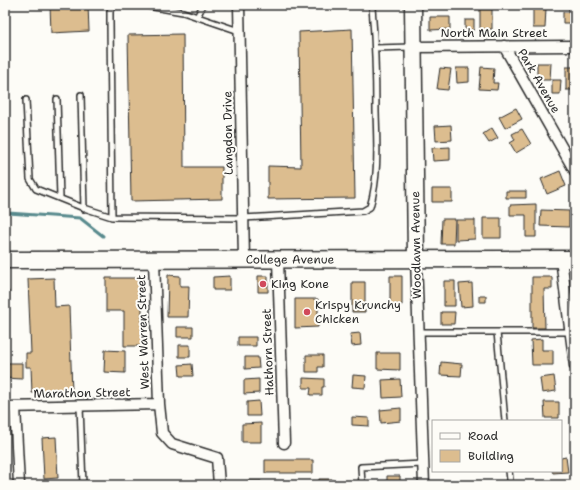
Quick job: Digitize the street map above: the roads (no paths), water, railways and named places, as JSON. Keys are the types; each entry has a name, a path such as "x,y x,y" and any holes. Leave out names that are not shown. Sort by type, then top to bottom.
{"main road":[{"name":"Woodlawn Avenue","path":"413,5 416,259"},
{"name":"College Avenue","path":"5,260 568,259"}],"street":[{"name":"Langdon Drive","path":"239,5 244,260"},
{"name":"Park Avenue","path":"504,46 575,171"},
{"name":"North Main Street","path":"414,47 575,46"},
{"name":"Woodlawn Avenue","path":"416,259 424,485"},
{"path":"568,259 570,332 575,366"},
{"name":"West Warren Street","path":"154,260 159,404 162,434 172,444 217,458 219,485"},
{"name":"Hathorn Street","path":"278,260 284,443"},
{"name":"Marathon Street","path":"10,407 159,404"},
{"path":"10,407 19,485"}],"lane":[{"path":"112,217 110,11 113,5"},
{"path":"142,5 183,12 240,31"},
{"path":"197,17 203,5"},
{"path":"26,100 30,179 36,189 84,208 112,217 243,218 363,211 370,207 376,182 377,155 375,48 372,8 370,5"},
{"path":"375,48 414,47"},
{"path":"81,95 84,208"},
{"path":"57,99 60,198"},
{"path":"418,332 570,332"},
{"path":"498,332 505,420"},
{"path":"80,406 83,485"},
{"path":"362,485 361,467 423,464"},
{"path":"509,472 510,480"}],"waterway":[{"path":"5,211 8,213 80,218 103,236"}],"place":[{"name":"King Kone","path":"263,284"},
{"name":"Krispy Krunchy Chicken","path":"307,312"}]}
